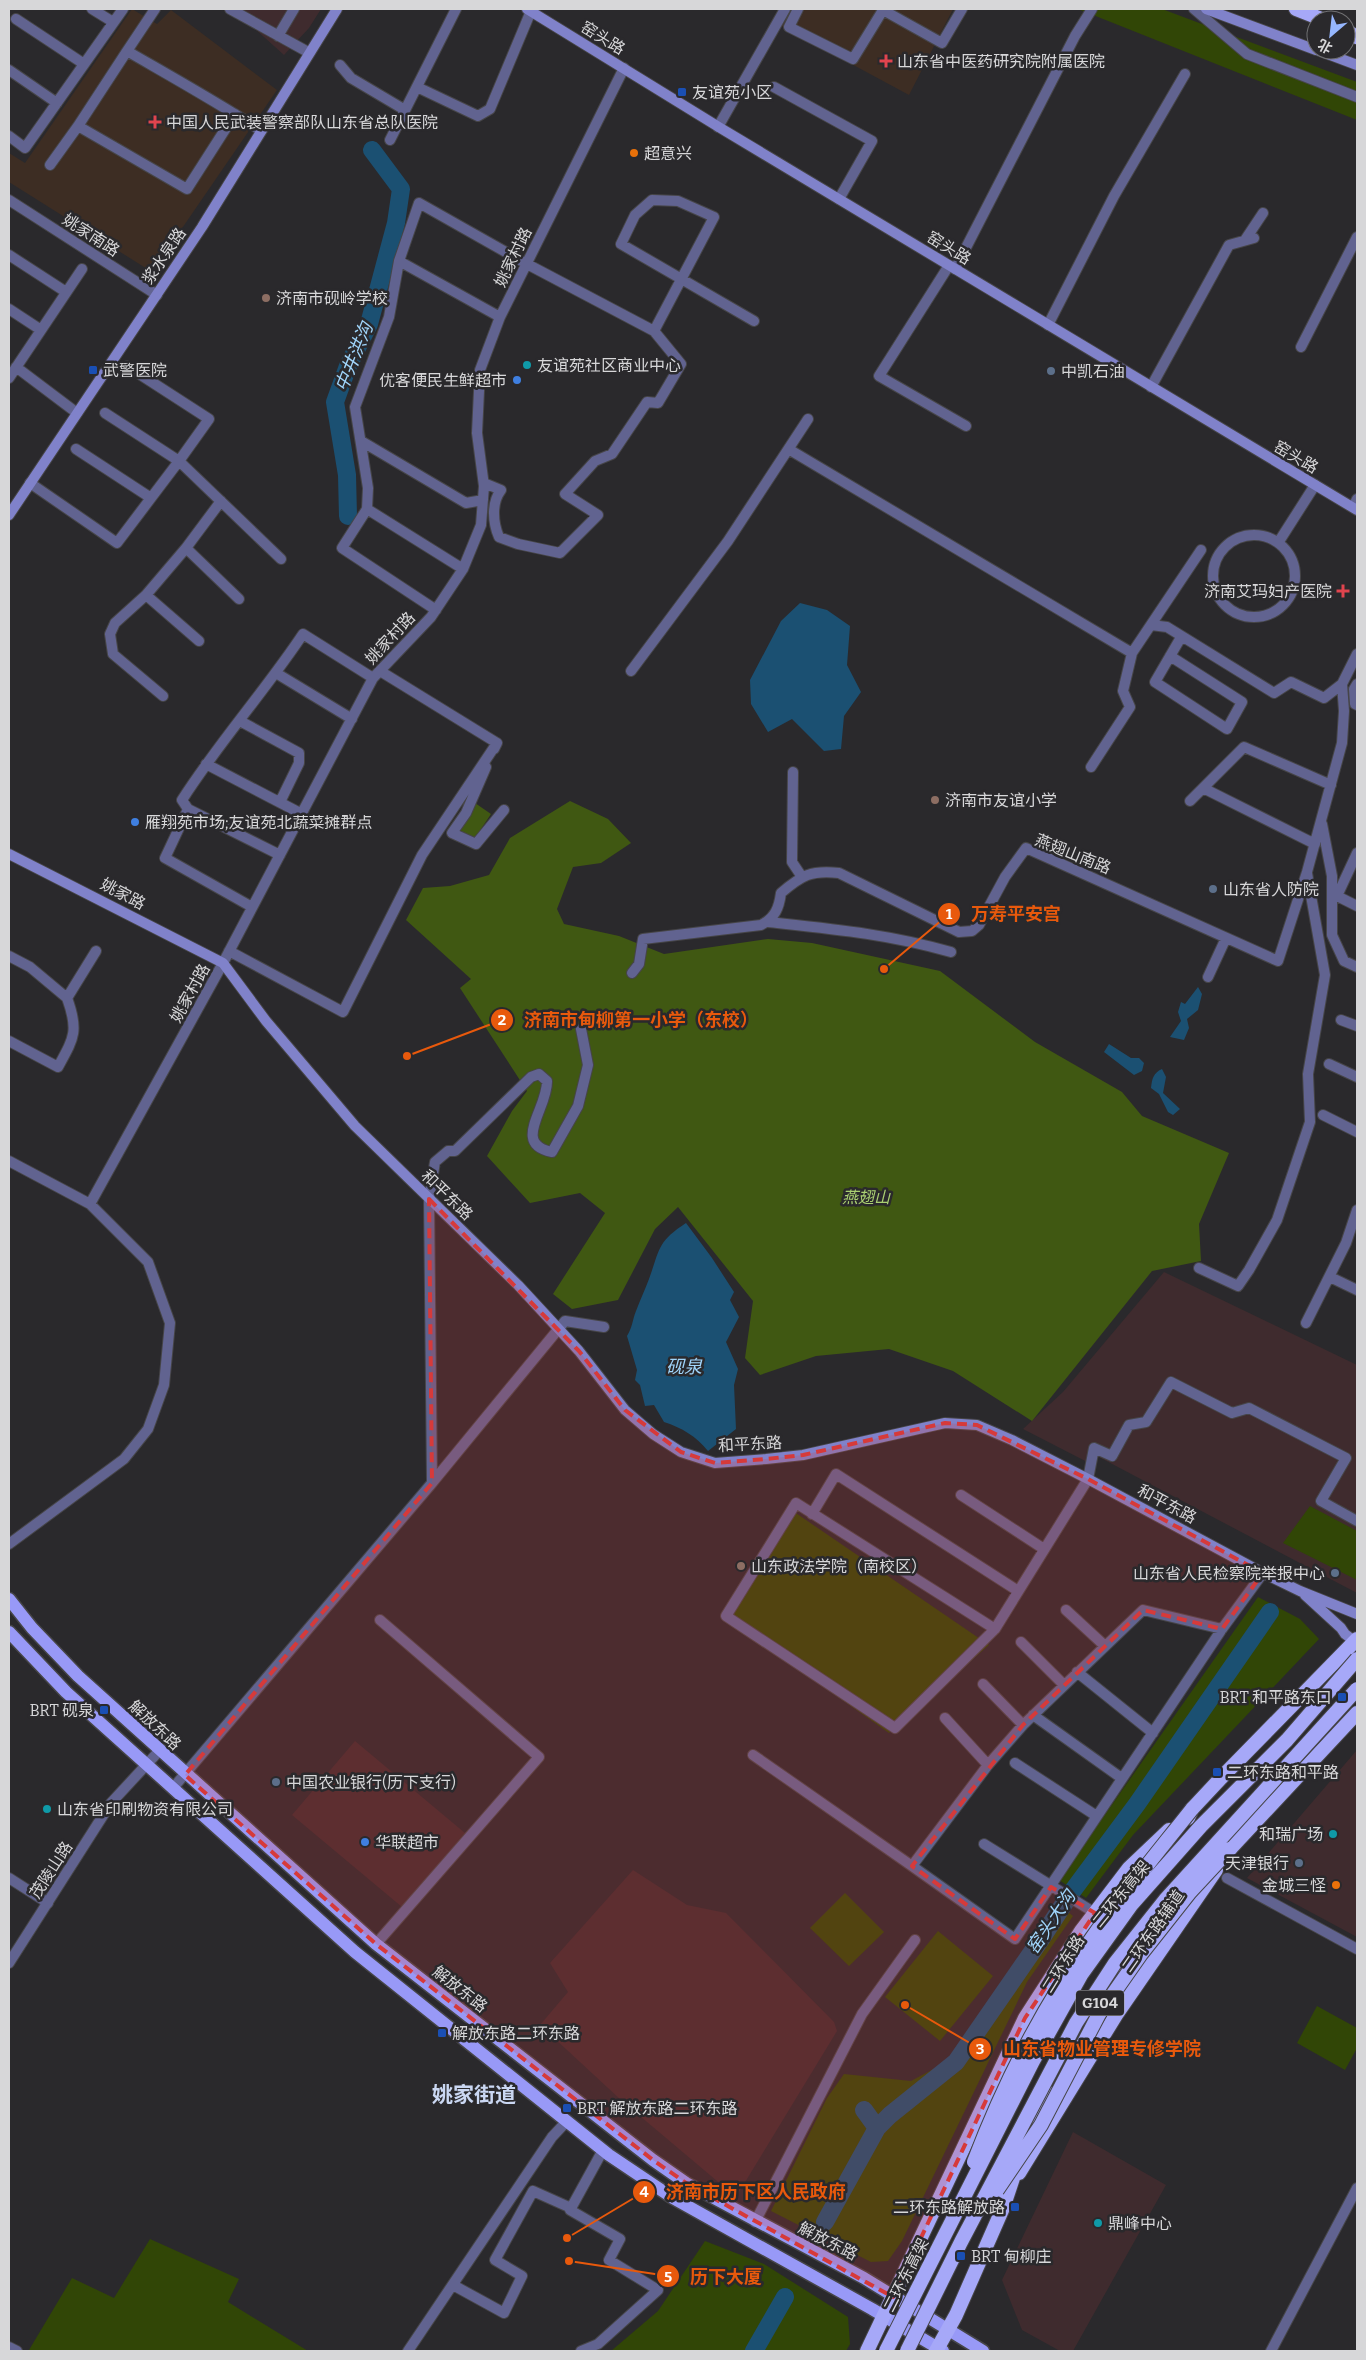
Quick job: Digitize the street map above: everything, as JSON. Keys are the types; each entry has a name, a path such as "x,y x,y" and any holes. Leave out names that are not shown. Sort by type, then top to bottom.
{"highway":[{"name":"二环东路","path":"976,2123 1000,2110 1078,1968 1123,1905 1182,1833 1192,1809 1357,1641"},
{"name":"二环东高架","path":"886,2351 947,2234 1033,2061 1081,1975 1132,1904 1201,1826 1287,1740 1357,1659"},
{"name":"二环东高架","path":"907,2351 961,2242 1076,2023 1115,1963 1171,1893 1357,1689"},
{"name":"G104","path":"939,2350 1011,2186 1026,2138 1109,1986 1163,1915 1215,1855 1230,1849 1357,1713"},
{"path":"867,2351 1025,2018 1090,1911 1129,1868 1192,1809"},
{"path":"947,2234 996,2105 1052,1999 1092,1938 1192,1809"},
{"path":"961,2242 1041,2126 1099,2014 1141,1954 1190,1892 1230,1849"},
{"name":"二环东路辅道","path":"1011,2186 1116,2015 1230,1849"}],"main road":[{"name":"浆水泉路","path":"9,515 202,227 308,52 337,9"},
{"path":"1206,9 1306,46"},
{"name":"窑头路","path":"529,10 951,268 1314,485 1356,505"},
{"path":"1343,60 1357,65"},
{"name":"姚家路","path":"9,854 223,963"},
{"name":"和平东路","path":"223,963 266,1021 355,1126 518,1285 579,1351 625,1410 653,1434 681,1452 715,1463 803,1455 945,1423 977,1426 1012,1440 1088,1479 1263,1573 1300,1591 1357,1614"},
{"name":"和平东路","path":"1300,1591 1357,1641"},
{"name":"解放东路","path":"9,1600 32,1628 78,1676 185,1775 376,1944 653,2160 686,2183 832,2262 982,2351"},
{"path":"9,1632 66,1692 355,1952 603,2150 673,2198 884,2316 939,2350"}],"street":[{"path":"92,9 113,22"},
{"path":"9,136 25,148 122,9"},
{"path":"50,165 155,9"},
{"path":"230,9 308,52"},
{"path":"278,36 294,9"},
{"path":"390,140 456,9"},
{"path":"718,127 785,9"},
{"path":"798,9 788,27 853,58 883,10 942,42 962,9"},
{"path":"966,426 880,376 951,268 1075,36 1092,9"},
{"path":"1194,9 1247,54 1357,97"},
{"path":"417,87 478,116 490,109 529,10"},
{"path":"16,19 84,64"},
{"path":"127,51 260,130"},
{"path":"340,65 351,78 405,110"},
{"name":"姚家村路","path":"90,1204 223,963 376,674 436,610 463,569 481,525 484,483 477,433 480,370 500,318 624,68"},
{"path":"9,70 56,103"},
{"path":"1048,325 1114,196 1185,74"},
{"path":"774,87 872,141 839,199"},
{"path":"78,126 187,189 235,114"},
{"name":"姚家南路","path":"9,200 156,295"},
{"path":"654,330 681,279 714,217 678,201 652,200 635,215 621,244 681,279 754,321"},
{"path":"436,610 342,548 368,510 368,488 356,407 389,317 399,261 419,203 527,264 654,330 681,364 658,403 647,402 612,454 595,461 565,494 598,514 560,553 518,544 499,537 493,523 497,495 501,490 484,483"},
{"path":"1151,387 1229,245 1250,239 1263,213"},
{"path":"1301,347 1357,237"},
{"path":"9,255 66,292"},
{"path":"399,261 500,318"},
{"path":"77,413 12,370 82,269"},
{"path":"9,309 41,330"},
{"path":"30,483 117,542 209,419 127,366"},
{"path":"105,414 179,461 281,559"},
{"path":"631,671 728,541 790,450 808,419"},
{"path":"360,442 466,503 483,500"},
{"path":"76,449 151,498"},
{"path":"790,450 1132,653"},
{"path":"1278,543 1314,485"},
{"path":"163,696 113,654 110,634 115,623 146,595 186,548 221,501"},
{"path":"368,510 463,569"},
{"path":"1253,535 1266,537 1278,543 1288,552 1294,565 1296,579 1292,593 1285,605 1273,613 1260,617 1246,617 1233,612 1223,603 1216,592 1213,572 1219,554 1228,544 1240,537 1253,535"},
{"path":"186,548 239,599"},
{"path":"1091,767 1130,706 1123,691 1132,653 1201,550"},
{"path":"146,595 199,642"},
{"path":"1151,625 1167,628 1274,693 1291,682 1324,698 1342,684"},
{"path":"280,856 188,809 182,800 206,764 276,674 303,634 497,743"},
{"path":"1170,656 1242,702 1227,730 1154,682 1180,639"},
{"name":"燕翅山南路","path":"768,922 779,909 781,894 802,877 821,871 839,873 959,932 972,931 979,926 1005,877 1026,848 1278,961 1307,872 1342,743 1342,684 1357,654"},
{"path":"276,674 352,719"},
{"path":"1357,684 1354,689 1355,704 1357,705"},
{"path":"240,721 299,753 299,763 280,802"},
{"path":"497,743 466,813 452,833 476,844 504,810"},
{"path":"229,951 343,1012 422,855 497,743"},
{"path":"1190,801 1244,748 1331,785"},
{"path":"206,764 302,814"},
{"path":"793,772 792,862 802,877"},
{"path":"1204,788 1315,844"},
{"path":"188,809 165,858 252,907"},
{"path":"1321,821 1335,895 1332,934 1344,961 1357,967"},
{"path":"1335,895 1357,853"},
{"path":"1199,1268 1238,1286 1277,1220 1310,1122 1308,1074 1325,975 1307,872"},
{"path":"1335,895 1357,906"},
{"path":"632,973 640,964 642,939 753,926 768,922 856,931 906,939 951,952"},
{"path":"1208,977 1226,938"},
{"path":"67,998 96,951"},
{"path":"9,956 30,967 67,998 72,1011 74,1037 58,1067 9,1040"},
{"path":"1342,1020 1357,1026"},
{"path":"432,1483 429,1199 435,1162 448,1151 455,1151 531,1077 540,1074 547,1081 547,1092 532,1134 533,1142 542,1150 552,1152 578,1106 588,1065 581,1029"},
{"path":"1329,1064 1357,1077"},
{"path":"1324,1115 1357,1132"},
{"path":"9,1161 90,1204 148,1262 170,1323 164,1385 148,1429 124,1459 9,1544"},
{"path":"1306,1323 1355,1228 1357,1210"},
{"path":"1330,1277 1357,1290"},
{"path":"173,1788 432,1483 565,1321 604,1327"},
{"path":"995,1629 796,1503 726,1616 895,1728 995,1629 1088,1479 1094,1448 1112,1456 1129,1425 1146,1422 1171,1382 1232,1413 1249,1408 1346,1458 1321,1501 1357,1521"},
{"path":"812,1514 836,1474 1015,1589"},
{"path":"960,1495 1044,1549"},
{"path":"753,1755 1015,1939 1222,1629 1263,1573"},
{"path":"1066,1610 1105,1646"},
{"path":"912,1866 988,1765 1023,1724 1143,1610 1222,1629"},
{"path":"376,1944 539,1756 380,1620"},
{"path":"1021,1642 1064,1685"},
{"path":"1078,1672 1153,1733"},
{"path":"983,1684 1023,1724"},
{"path":"1033,1714 1120,1777"},
{"path":"944,1718 988,1765"},
{"name":"茂陵山路","path":"9,1963 111,1803 160,1750"},
{"path":"1016,1763 1095,1815"},
{"path":"984,1844 1090,1911"},
{"path":"9,1878 48,1903"},
{"path":"1227,1878 1357,1949"},
{"path":"755,2222 862,2014 915,1940"},
{"path":"408,2351 552,2137 568,2121"},
{"path":"571,2208 603,2150"},
{"path":"1271,2351 1353,2206 1357,2188"},
{"path":"453,2285 504,2312 522,2276 495,2260 533,2192 571,2208 620,2239 609,2260 658,2290 598,2344 581,2351"},
{"path":"9,2347 16,2351"}],"highlighted area":[{"path":"429,1199 579,1351 625,1410 681,1452 715,1463 766,1459 803,1455 945,1423 977,1425 1088,1479 1263,1573 1222,1629 1143,1610 1023,1725 912,1866 1015,1939 1051,1887 1095,1913 1025,2018 893,2297 686,2183 653,2160 376,1944 185,1775 432,1483"}],"shaded area":[{"name":"中国人民武装警察部队山东省总队医院","path":"132,9 157,24 171,10 277,90 152,272 9,182 9,153 25,163"},
{"path":"233,9 321,9 309,28 284,55"},
{"name":"山东省中医药研究院附属医院","path":"790,9 953,9 909,95 781,26"},
{"path":"1164,1272 1357,1365 1357,1593 1097,1456 1095,1466 1023,1429 1063,1392"},
{"path":"355,1741 465,1833 402,1907 292,1815"},
{"path":"1357,1750 1357,1937 1247,1878"},
{"path":"633,1870 687,1905 726,1913 834,2022 837,2031 736,2197 621,2100 540,2025 568,1992 550,1963"},
{"name":"鼎峰中心","path":"1073,2132 1166,2185 1073,2351 1060,2351 1022,2330 1002,2280"}],"green space":[{"path":"1078,9 1162,9 1357,82 1357,120"},
{"name":"燕翅山","path":"570,801 608,819 631,843 601,863 573,867 557,909 564,924 619,936 664,954 768,939 812,943 940,971 1035,1042 1122,1092 1142,1116 1229,1153 1199,1224 1201,1261 1152,1271 1032,1421 953,1371 889,1349 816,1356 760,1375 745,1358 753,1301 678,1207 655,1229 618,1300 572,1309 553,1294 605,1213 580,1193 530,1203 487,1156 512,1111 527,1091 460,988 471,979 406,920 423,888 450,886 489,875 510,838"},
{"path":"475,803 491,814 475,838 458,830"},
{"path":"1310,1506 1357,1531 1357,1580 1283,1543"},
{"path":"787,1507 989,1645 889,1733 723,1616"},
{"path":"1258,1597 1300,1619 1319,1639 1133,1835 1086,1898 1059,1880"},
{"path":"845,1893 884,1932 849,1966 810,1928"},
{"path":"1058,1904 1073,1916 1027,1982 902,2241 888,2261 871,2262 771,2211 827,2098 844,2074 911,2081 952,2059 960,2065"},
{"path":"938,1931 993,1976 940,2041 885,1997"},
{"path":"1317,2006 1357,2028 1357,2048 1345,2070 1297,2043"},
{"path":"150,2239 239,2279 228,2302 308,2351 29,2350 72,2278 114,2298"},
{"path":"705,2241 764,2264 848,2317 850,2344 846,2351 611,2351 658,2311"}],"water":[{"path":"800,603 827,610 850,626 847,665 861,692 844,716 841,749 824,751 792,719 768,732 751,704 750,680 781,621"},
{"path":"1198,987 1202,994 1198,1010 1187,1019 1189,1028 1184,1040 1170,1037 1181,1021 1178,1012 1181,1002 1185,1004"},
{"path":"1109,1044 1131,1058 1139,1058 1144,1063 1142,1071 1134,1075 1104,1052"},
{"path":"1162,1069 1166,1077 1163,1093 1180,1109 1173,1115 1168,1112 1159,1094 1151,1088 1154,1077"},
{"name":"砚泉","path":"686,1223 734,1292 730,1300 739,1317 726,1342 738,1369 734,1385 736,1429 708,1451 688,1433 664,1422 654,1405 645,1406 640,1385 635,1380 637,1370 627,1336 664,1241"}],"waterway":[{"name":"中井洪沟","path":"348,516 347,475 335,402 348,366 369,324 396,223 401,189 372,150"},
{"name":"窑头大沟","path":"825,2222 877,2128 890,2115 956,2062 1071,1893 1137,1804 1270,1612"},
{"path":"864,2110 877,2128"},
{"name":"窑头大沟","path":"754,2351 785,2297"}],"place":[{"name":"山东省中医药研究院附属医院","path":"886,61"},
{"name":"友谊苑小区","path":"682,92"},
{"name":"中国人民武装警察部队山东省总队医院","path":"155,122"},
{"name":"超意兴","path":"634,153"},
{"name":"济南市砚岭学校","path":"266,298"},
{"name":"友谊苑社区商业中心","path":"527,365"},
{"name":"武警医院","path":"93,370"},
{"name":"中凯石油","path":"1051,371"},
{"name":"优客便民生鲜超市","path":"517,380"},
{"name":"济南艾玛妇产医院","path":"1343,591"},
{"name":"济南市友谊小学","path":"935,800"},
{"name":"雁翔苑市场;友谊苑北蔬菜摊群点","path":"135,822"},
{"name":"山东省人防院","path":"1213,889"},
{"name":"万寿平安宫","path":"884,969"},
{"name":"济南市甸柳第一小学（东校）","path":"407,1056"},
{"name":"山东政法学院（南校区）","path":"741,1566"},
{"name":"山东省人民检察院举报中心","path":"1335,1573"},
{"name":"BRT 和平路东口","path":"1342,1697"},
{"name":"BRT 砚泉","path":"104,1710"},
{"name":"二环东路和平路","path":"1217,1772"},
{"name":"中国农业银行(历下支行)","path":"276,1782"},
{"name":"山东省印刷物资有限公司","path":"47,1809"},
{"name":"和瑞广场","path":"1333,1834"},
{"name":"华联超市","path":"365,1842"},
{"name":"天津银行","path":"1299,1863"},
{"name":"金城三怪","path":"1336,1885"},
{"name":"山东省物业管理专修学院","path":"905,2005"},
{"name":"解放东路二环东路","path":"442,2033"},
{"name":"BRT 解放东路二环东路","path":"567,2108"},
{"name":"二环东路解放路","path":"1015,2207"},
{"name":"鼎峰中心","path":"1098,2223"},
{"name":"济南市历下区人民政府","path":"567,2238"},
{"name":"BRT 甸柳庄","path":"961,2256"},
{"name":"历下大厦","path":"569,2261"}],"district":[{"name":"姚家街道","path":"474,2095"}]}
